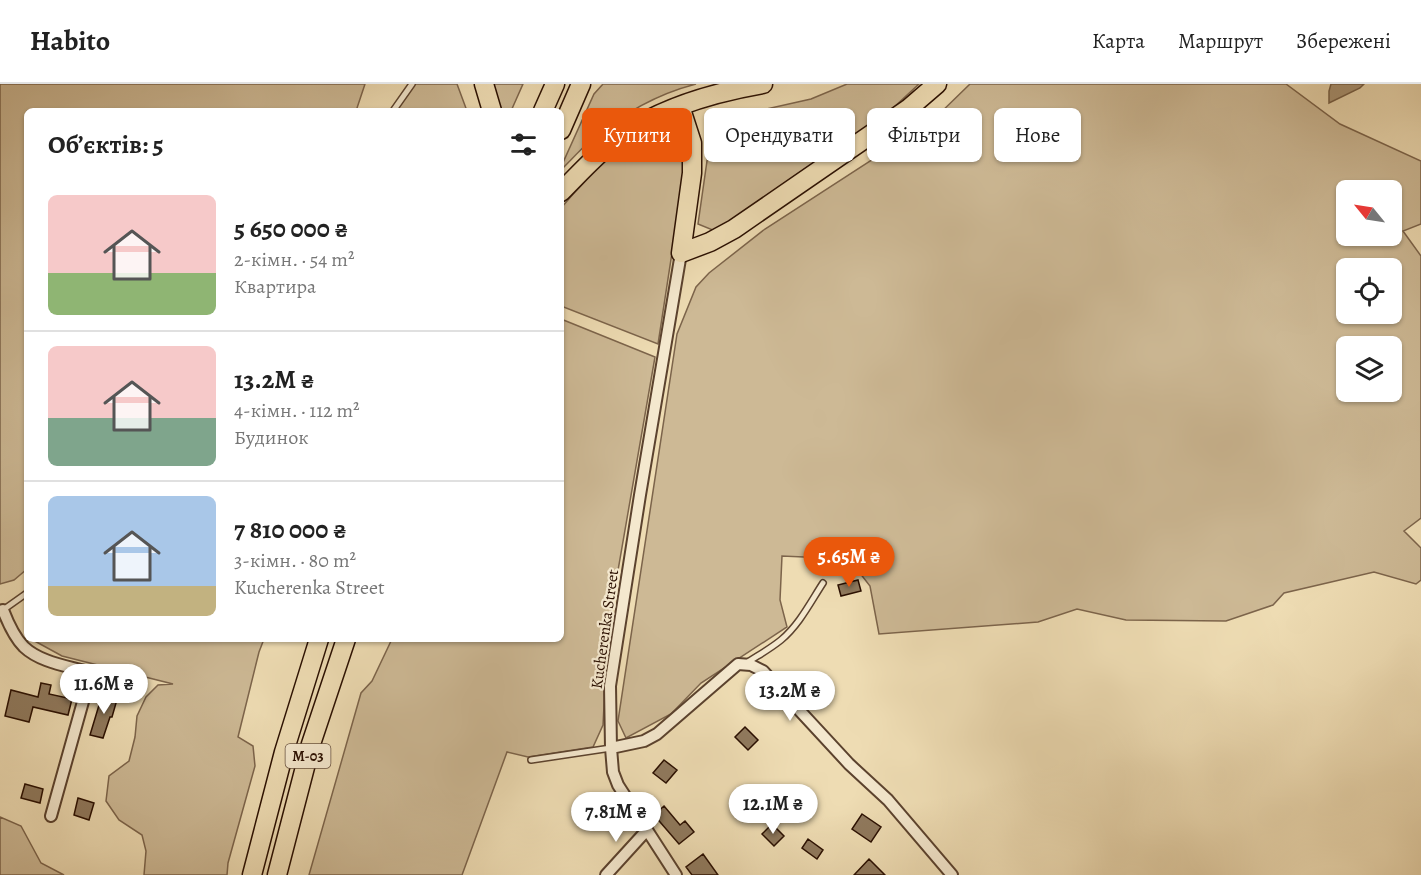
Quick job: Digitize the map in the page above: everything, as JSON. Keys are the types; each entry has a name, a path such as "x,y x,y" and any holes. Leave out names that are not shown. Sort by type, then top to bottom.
{"highway":[{"path":"484,84 491,108"},
{"path":"544,108 555,84"},
{"path":"564,123 581,84"},
{"path":"564,189 613,142 643,122 717,93 763,84"},
{"path":"681,254 734,229 908,109 937,84"},
{"path":"680,106 692,143 692,173 681,254"},
{"name":"М-03","path":"252,875 284,752 318,642"},
{"name":"М-03","path":"277,875 311,744 345,642"}],"street":[{"name":"Kucherenka Street","path":"674,874 618,785 613,772 610,686 681,254"},
{"path":"1,610 24,647 41,658 91,673 51,816"},
{"path":"611,748 644,741 657,734 738,664 751,665 763,671 849,764 888,800 952,875"},
{"path":"606,875 647,830"}],"lane":[{"path":"395,108 412,84"},
{"path":"744,665 789,632 799,621 823,583"},
{"path":"1,610 24,595"},
{"path":"531,760 611,748"}],"shaded area":[{"path":"0,84 365,84 357,108 24,108 24,572 14,580 0,584"},
{"path":"413,84 457,84 466,108 396,108"},
{"path":"488,84 523,84 512,108 494,108"},
{"path":"603,84 696,84 668,93 637,108 588,108 594,94"},
{"path":"847,84 919,84 893,108 867,108 867,126 855,134 855,108 771,108 811,99"},
{"path":"970,84 1286,84 1340,124 1421,161 1421,224 1403,231 1421,256 1421,518 1404,531 1421,548 1421,580 1416,584 1374,572 1284,593 1273,605 1226,621 1126,620 1077,609 1038,622 879,634 870,586 849,559 782,556 780,600 787,627 701,683 671,714 626,738 618,721 677,334 696,287 709,273 765,229 869,162 982,162 982,108 945,108"},
{"path":"1331,84 1364,84 1329,103"},
{"path":"582,121 582,149 564,167 564,160"},
{"path":"682,162 683,181 658,344 564,307 564,205 602,163"},
{"path":"707,162 815,162 715,231 698,224"},
{"path":"564,320 655,357 608,628 603,725 593,747 528,757 507,752 462,875 309,875 361,693 372,681 391,642 564,642"},
{"path":"36,642 263,642 238,737 253,746 255,766 228,863 227,875 144,875 146,851 142,835 119,820 106,801 109,776 129,761 137,716 146,697 158,685 173,684 62,656"},
{"path":"0,817 21,826 41,863 64,875 0,875"}],"building":[{"path":"858,580 861,591 841,596 838,585"},
{"path":"41,683 51,685 49,694 72,699 68,715 33,707 29,722 5,716 11,690 38,697"},
{"path":"103,692 118,696 103,738 90,735"},
{"path":"745,727 758,740 748,750 735,737"},
{"path":"664,760 677,770 666,783 653,773"},
{"path":"25,784 43,789 40,803 21,798"},
{"path":"78,798 94,803 89,820 74,815"},
{"path":"664,806 680,825 685,821 694,832 679,844 654,815"},
{"path":"862,814 881,827 871,842 852,829"},
{"path":"772,824 784,836 774,846 762,834"},
{"path":"808,839 823,850 817,859 802,848"},
{"path":"703,854 718,875 692,875 686,867"},
{"path":"869,859 885,875 854,875"}]}
